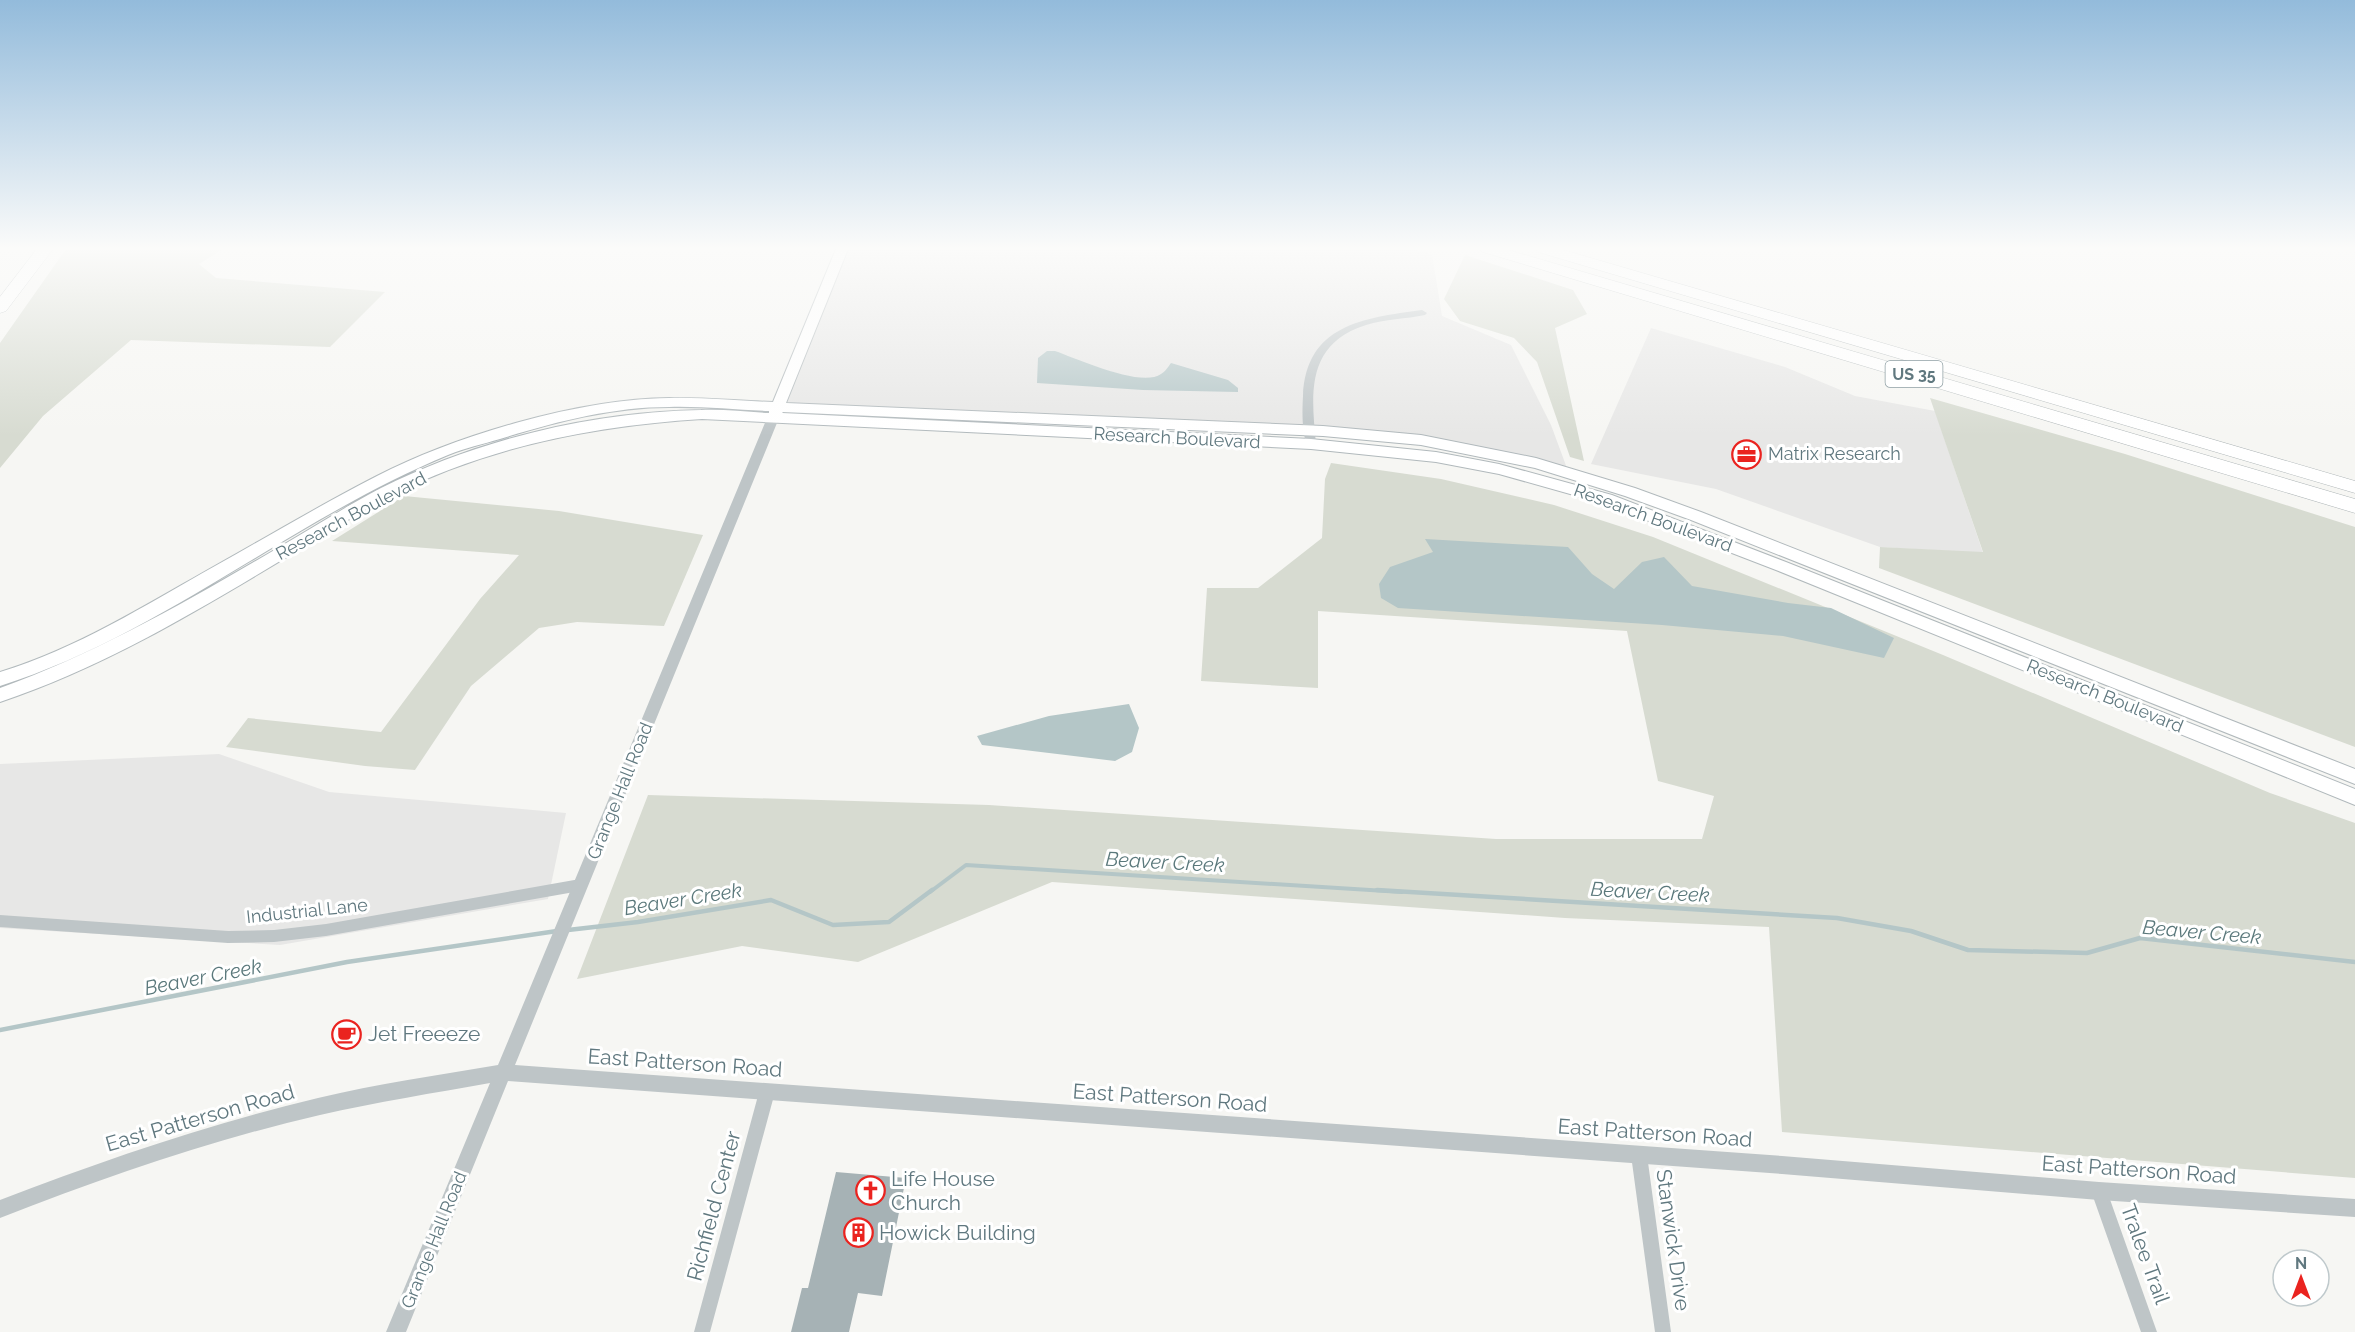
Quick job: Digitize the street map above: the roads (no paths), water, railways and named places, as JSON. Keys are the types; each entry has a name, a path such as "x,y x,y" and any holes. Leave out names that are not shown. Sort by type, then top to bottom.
{"highway":[{"name":"US 35","path":"1698,311 2355,506"},
{"name":"US 35","path":"1755,311 2355,487"}],"main road":[{"name":"Grange Hall Road","path":"776,412 817,311"},
{"name":"Research Boulevard","path":"0,680 35,668 120,627 383,479 445,451 550,418 599,409 668,402 776,412 1310,437 1421,440 1568,471 1696,516 2355,777"},
{"name":"Research Boulevard","path":"0,696 96,656 168,619 387,492 483,452 545,434 601,422 702,414 776,412"},
{"name":"Research Boulevard","path":"1310,437 1499,469 1607,499 1781,566 2355,797"}],"street":[{"path":"1310,437 1310,374 1317,355 1326,344 1336,335 1359,324 1389,316 1422,313"},
{"name":"Grange Hall Road","path":"396,1332 776,412"},
{"name":"Industrial Lane","path":"0,921 228,937 274,936 326,930 580,885"},
{"name":"East Patterson Road","path":"0,1209 124,1162 236,1128 340,1103 503,1072 2355,1208"},
{"name":"Richfield Center","path":"702,1332 767,1092"},
{"name":"Stanwick Drive","path":"1639,1155 1663,1332"},
{"name":"Tralee Trail","path":"2099,1191 2149,1332"}],"waterway":[{"name":"Beaver Creek","path":"930,892 966,865 1402,892"},
{"name":"Beaver Creek","path":"568,930 638,922 771,900 833,925 889,922 932,890"},
{"name":"Beaver Creek","path":"1377,890 1837,918 1911,931 1968,950 2087,953 2140,938 2355,962"},
{"name":"Beaver Creek","path":"0,1030 347,962 557,931"}],"place":[{"name":"Matrix Research","path":"1747,454"},
{"name":"Jet Freeeze","path":"347,1034"},
{"name":"Life House Church","path":"870,1191"},
{"name":"Howick Building","path":"858,1233"}]}
